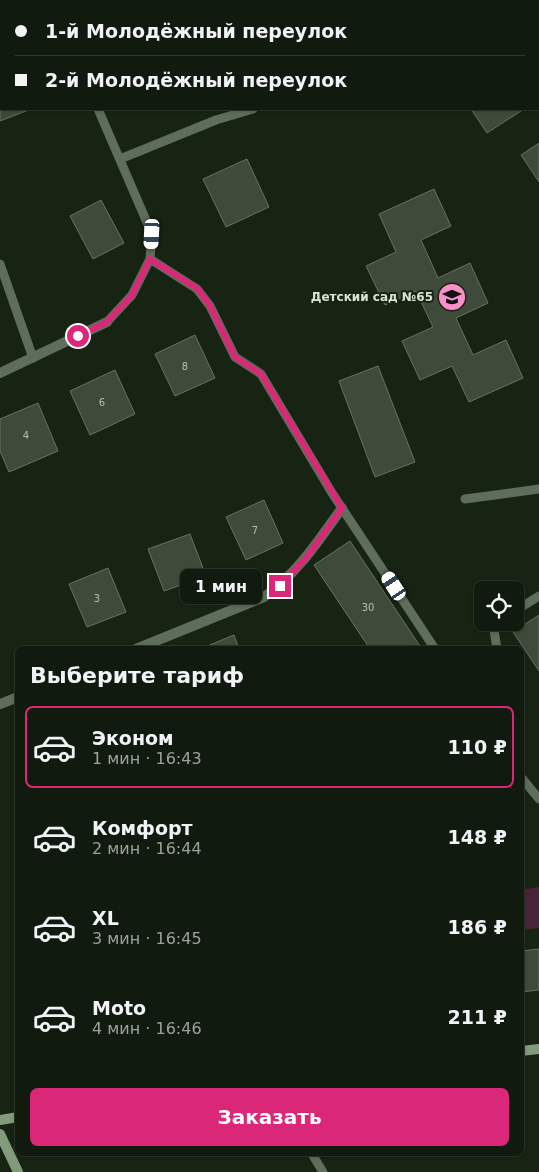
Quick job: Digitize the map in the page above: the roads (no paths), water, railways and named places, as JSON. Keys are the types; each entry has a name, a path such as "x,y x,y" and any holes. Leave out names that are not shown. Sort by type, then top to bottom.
{"street":[{"path":"0,373 107,322"},
{"path":"143,646 264,597 280,586 306,558 342,508"},
{"path":"0,704 15,698"},
{"path":"524,1050 539,1048"},
{"path":"0,1120 15,1118"},
{"path":"0,1134 18,1172"}],"lane":[{"path":"98,110 152,234 150,259 132,295 107,322"},
{"path":"120,159 216,120 250,110"},
{"path":"150,259 198,289 210,306 235,357 261,374 342,508 433,646"},
{"path":"0,264 33,358"},
{"path":"464,500 539,489"},
{"path":"524,605 539,596"},
{"path":"494,631 497,646"},
{"path":"524,782 539,799"},
{"path":"313,1156 323,1172"}],"place":[{"name":"Детский сад №65","path":"452,297"}]}
